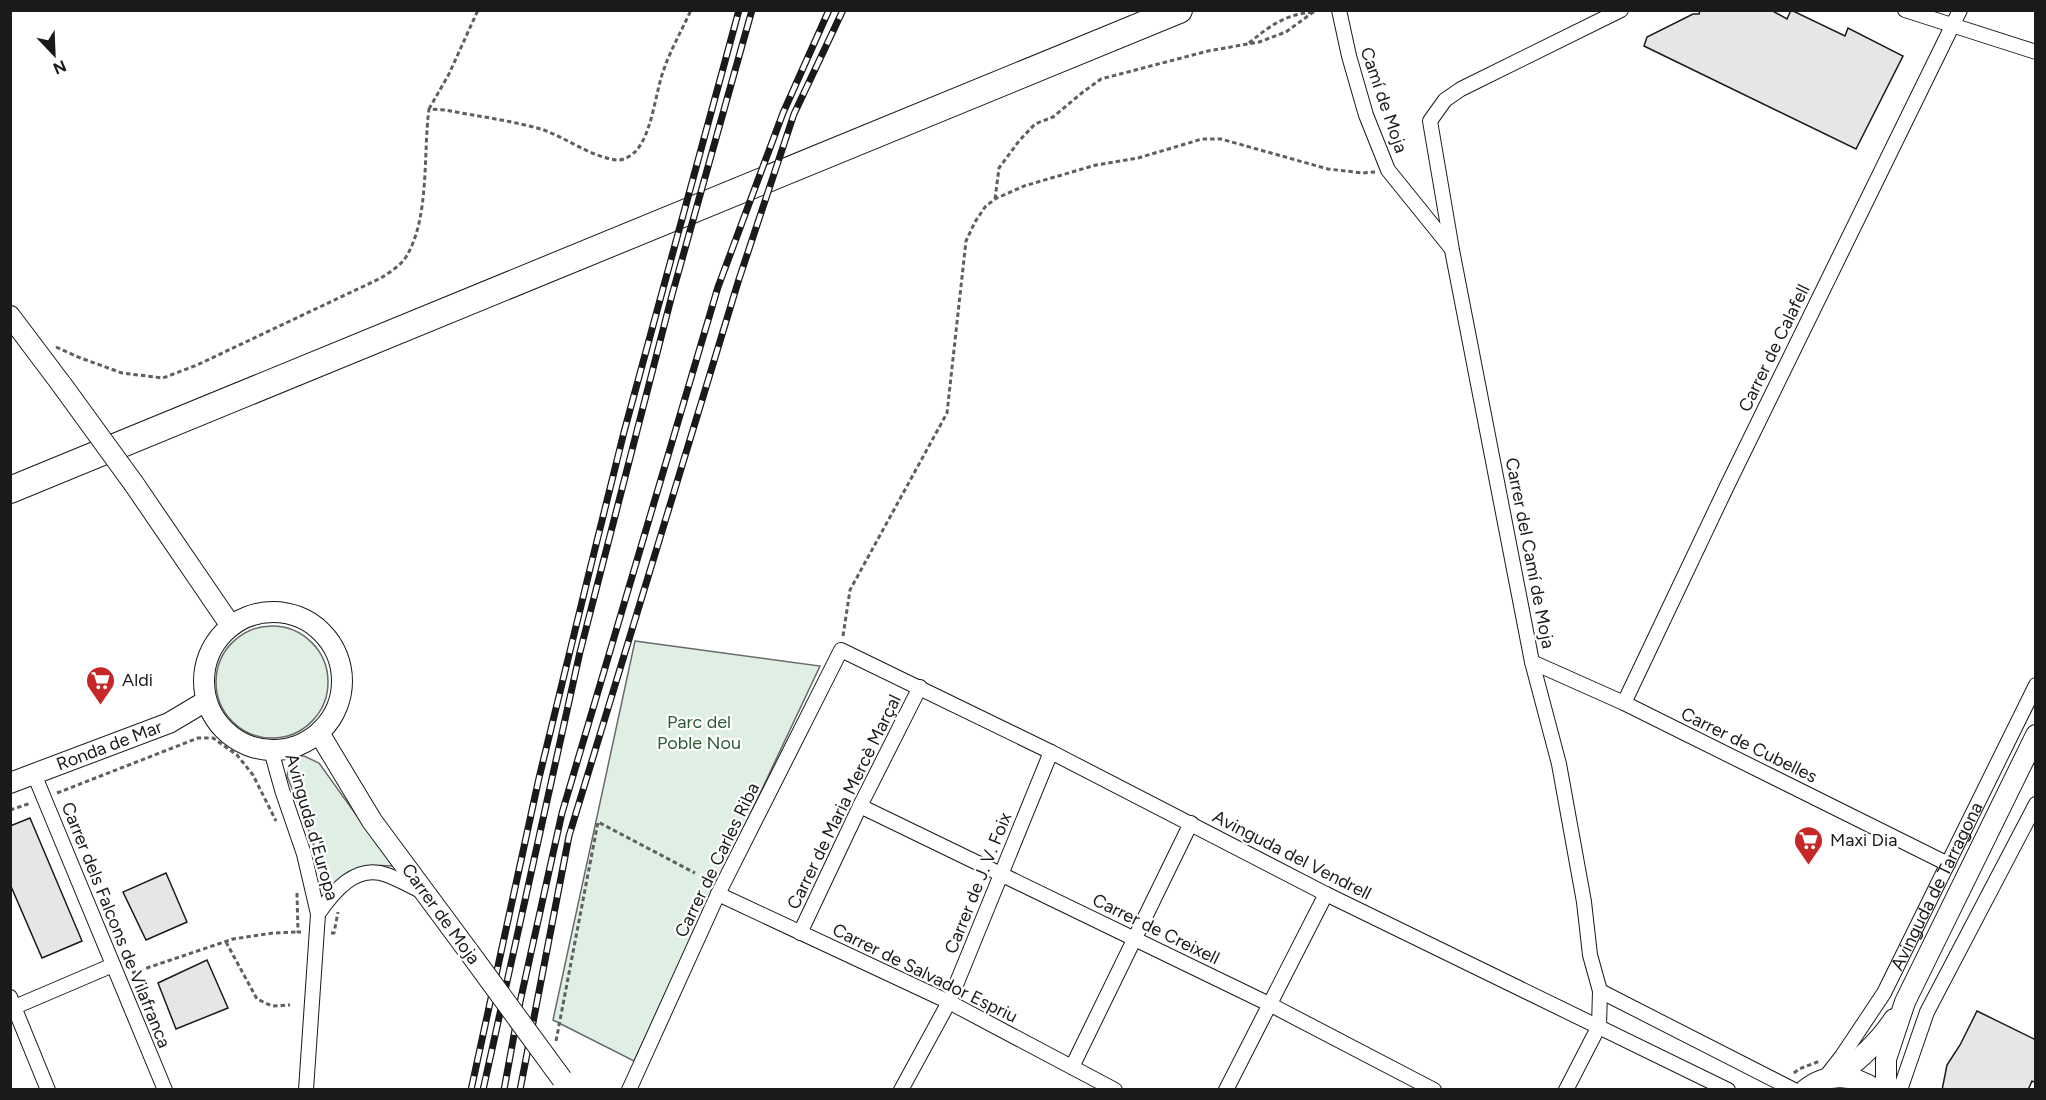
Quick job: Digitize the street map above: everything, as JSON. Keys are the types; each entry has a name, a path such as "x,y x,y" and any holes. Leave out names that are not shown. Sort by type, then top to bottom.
{"highway":[{"path":"10,490 1179,10"}],"street":[{"name":"Camí de Moja","path":"1339,10 1348,56 1366,115 1388,170 1452,250"},
{"name":"Carrer del Camí de Moja","path":"1599,1026 1600,991 1590,955 1584,902 1559,764 1532,662 1452,250 1430,121 1444,100 1461,89 1621,10"},
{"path":"1905,10 2036,52"},
{"name":"Carrer de Calafell","path":"1624,703 1728,484 1960,10"},
{"path":"10,316 134,484 231,626"},
{"path":"275,612 298,617 318,629 333,647 341,669 341,693 333,715 319,733 296,746 271,750 250,747 231,736 216,721 206,701 203,681 207,660 216,641 231,626 252,615 275,612"},
{"name":"Avinguda del Vendrell","path":"841,650 1051,752 1326,894 1728,1089"},
{"name":"Carrer de Carles Riba","path":"629,1089 718,894 841,650"},
{"name":"Carrer de Cubelles","path":"1532,662 1624,703 1948,864"},
{"name":"Avinguda de Tarragona","path":"1830,1078 1884,993 2036,685"},
{"name":"Carrer de Maria Mercè Marçal","path":"800,933 920,687"},
{"name":"Ronda de Mar","path":"10,783 169,723 206,701"},
{"name":"Carrer de Moja","path":"319,733 372,821 567,1084"},
{"name":"Avinguda de Tarragona","path":"1886,1089 1886,1059 1905,1002 2036,735"},
{"name":"Avinguda d'Europa","path":"271,750 304,854 318,914 306,1089"},
{"name":"Carrer de J. V. Foix","path":"901,1089 949,1002 1051,752"},
{"name":"Carrer dels Falcons de Vilafranca","path":"34,774 165,1089"},
{"path":"1900,1089 1927,1012 2036,804"},
{"name":"Carrer de Creixell","path":"860,806 1271,1005 1434,1089"},
{"path":"1072,1067 1191,823"},
{"name":"Avinguda d'Europa","path":"318,914 331,895 347,880 365,874 384,873 426,894"},
{"name":"Carrer de Salvador Espriu","path":"718,894 949,1002 1115,1089"},
{"path":"1226,1089 1326,894"},
{"path":"48,1089 12,1004 116,971"},
{"path":"1600,991 1794,1089"},
{"name":"Avinguda de Tarragona","path":"1830,1078 1851,1067 1880,1038 1905,1002"},
{"path":"1566,1089 1599,1026"},
{"path":"1805,1089 1830,1078 1851,1077 1876,1089"}],"path":[{"path":"28,340 51,344 78,357 122,373 163,378 197,365 381,278 396,268 406,257 418,223 425,181 429,109 449,74 478,10"},
{"path":"429,109 445,110 541,129 617,161 625,159 634,153 642,139 649,123 664,68 691,10"},
{"path":"995,199 999,168 1019,141 1035,124 1053,117 1101,79 1208,51 1248,44 1286,32 1315,11"},
{"path":"1248,44 1280,20 1299,13 1315,11"},
{"path":"841,650 850,590 947,413 966,241 980,215 995,199 1035,183 1096,165 1138,158 1202,139 1221,139 1328,169 1363,173 1388,170"},
{"path":"10,810 198,738 213,738 237,755 253,775 276,822"},
{"path":"555,1043 598,822 695,873"},
{"path":"297,889 298,932"},
{"path":"116,971 226,942 273,933 334,933 339,909"},
{"path":"226,942 257,999 272,1006 290,1005"}],"green space":[{"path":"272,626 294,630 312,642 324,660 328,682 324,704 312,722 294,734 272,738 250,734 232,722 220,704 216,682 220,660 232,642 250,630"},
{"name":"Parc del Poble Nou","path":"635,641 820,666 634,1061 553,1020"},
{"path":"299,756 319,763 393,866 371,866 354,870 340,880 325,896 311,836 287,776 290,763"}],"building":[{"path":"1700,10 1771,10 1787,19 1791,10 1845,36 1848,28 1903,56 1856,149 1644,46 1647,37 1693,14 1699,14"},
{"path":"30,818 82,941 42,958 10,884 10,826"},
{"path":"166,873 187,922 146,940 123,892"},
{"path":"207,960 228,1008 176,1029 158,983"},
{"path":"1977,1011 2036,1040 2036,1083 2032,1081 2028,1090 1942,1090 1947,1065"}],"railway":[{"path":"471,1090 539,778 590,569 624,432 739,10"},
{"path":"483,1090 580,652 672,295 752,10"},
{"path":"504,1090 520,1002 562,813 718,287 783,113 829,10"},
{"path":"520,1090 569,836 739,279 794,114 843,10"}],"place":[{"name":"Aldi","path":"101,706"},
{"name":"Maxi Dia","path":"1809,866"}]}
